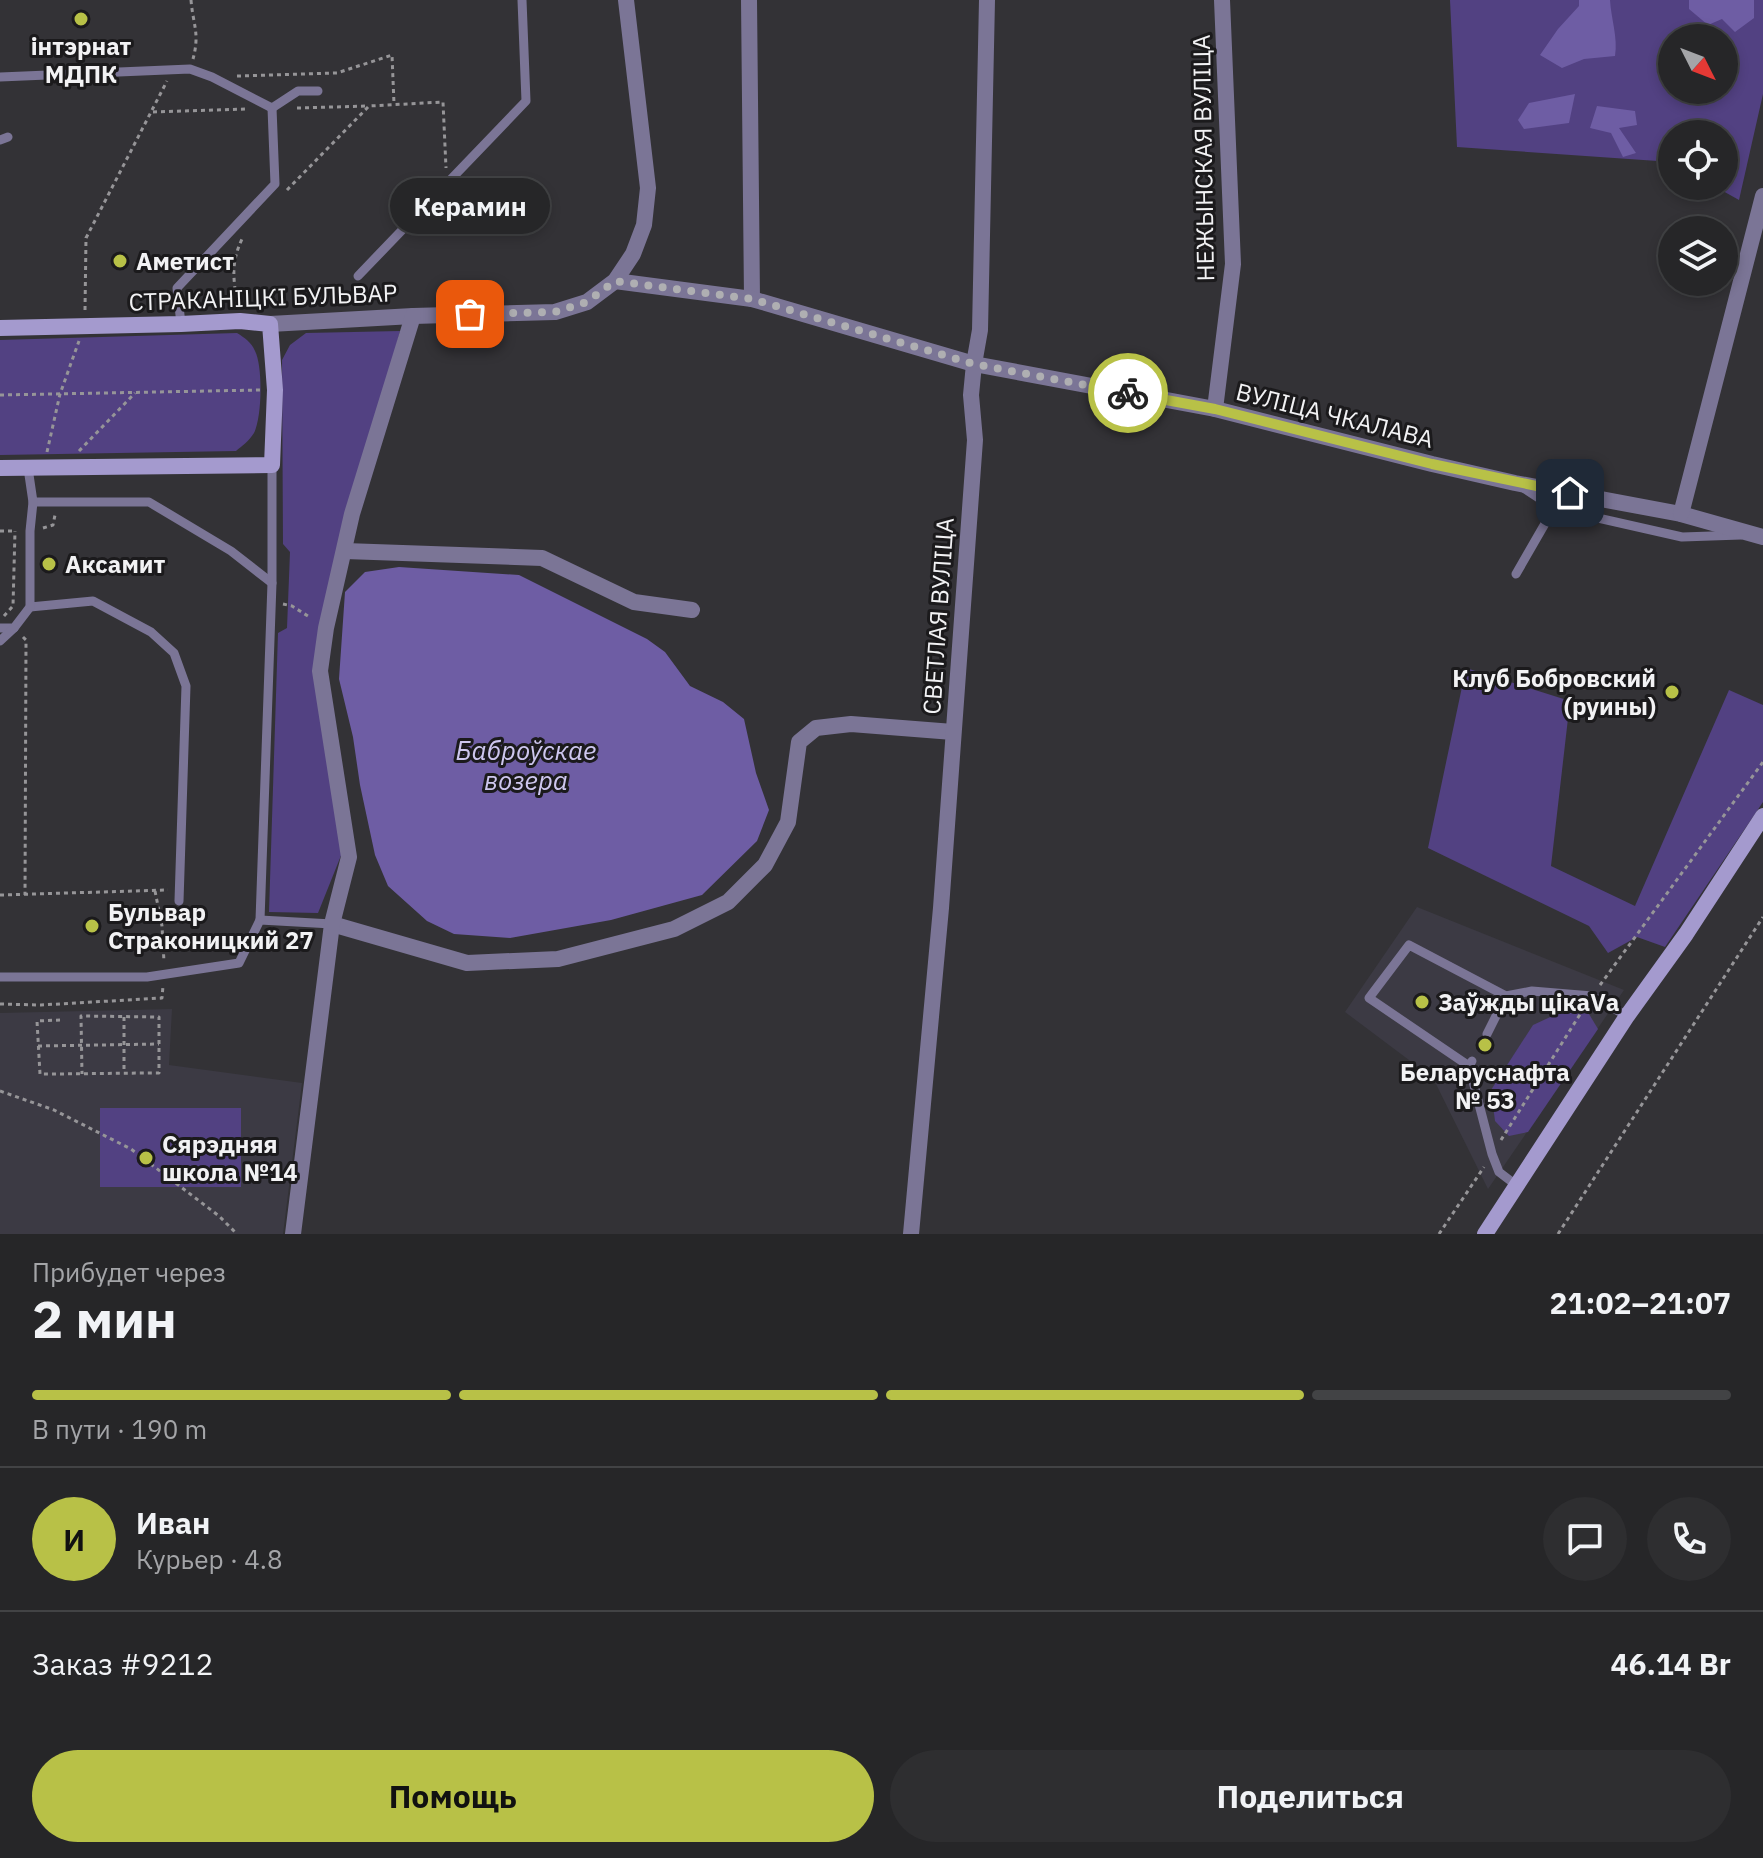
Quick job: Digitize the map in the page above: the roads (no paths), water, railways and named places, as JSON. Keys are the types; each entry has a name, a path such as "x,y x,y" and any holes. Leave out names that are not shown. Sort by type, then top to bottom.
{"street":[{"path":"615,281 633,254 644,225 648,188 626,0"},
{"path":"749,0 752,299"},
{"name":"СВЕТЛАЯ ВУЛІЦА","path":"911,1234 941,908 975,440 971,395 980,330 987,0"},
{"name":"НЕЖЫНСКАЯ ВУЛІЦА","path":"1215,409 1233,264 1222,0"},
{"path":"1681,514 1763,196"},
{"name":"ВУЛІЦА ЧКАЛАВА","path":"615,281 752,299 974,364 1215,409 1432,464 1681,514 1760,536"},
{"name":"СТРАКАНІЦКІ БУЛЬВАР","path":"0,328 240,321 270,324 555,312 587,302 615,281"},
{"path":"293,1234 332,924 349,857 320,671 326,628 352,514 413,316"},
{"path":"0,468 272,465 275,390 270,324"},
{"path":"345,551 542,558 634,602 692,610"},
{"path":"332,924 467,963 558,959 674,929 728,902 765,865 788,822 799,742 816,728 851,724 953,732"},
{"path":"1485,1234 1627,1016 1686,934 1763,816"}],"lane":[{"path":"358,276 526,101 522,0"},
{"path":"0,77 190,69 272,108"},
{"path":"272,108 298,91 318,91"},
{"path":"181,324 177,288 275,184 272,108"},
{"path":"0,977 147,977 239,963 260,920 272,583 272,465"},
{"path":"0,641 30,607 30,531 35,468"},
{"path":"1515,483 1554,508 1682,537 1760,536"},
{"path":"33,502 149,502 231,551 272,583"},
{"path":"1516,574 1554,508"},
{"path":"30,607 93,601 151,632 174,653 186,686 179,896"},
{"path":"0,628 14,628"},
{"path":"260,920 332,924"},
{"path":"1516,1185 1499,1172 1492,1154 1470,1064 1369,998 1409,945 1506,996 1532,991 1592,996 1627,1016"},
{"path":"1487,1034 1506,996"}],"water":[{"path":"1579,0 1610,0 1615,56 1584,59 1562,68 1540,55 1579,6"},
{"path":"1689,0 1754,0 1754,18 1738,30 1738,24 1727,24 1722,19 1707,24 1689,9"},
{"path":"1575,94 1569,123 1524,129 1518,120 1529,103"},
{"path":"1597,106 1635,111 1637,125 1619,128 1636,153 1623,157 1611,133 1590,128"},
{"name":"Баброўскае возера","path":"399,567 519,575 647,639 665,652 690,686 723,702 744,719 756,773 769,810 757,841 702,895 611,920 510,938 454,934 427,921 388,886 375,855 339,679 345,592 365,572"}],"place":[{"name":"інтэрнат МДПК","path":"81,19"},
{"name":"Аметист","path":"120,261"},
{"name":"Керамин","path":"470,314"},
{"name":"Аксамит","path":"49,564"},
{"name":"Клуб Бобровский (руины)","path":"1672,692"},
{"name":"Бульвар Страконицкий 27","path":"92,926"},
{"name":"Заўжды цікаVа","path":"1422,1002"},
{"name":"Беларуснафта № 53","path":"1485,1045"},
{"name":"Сярэдняя школа №14","path":"146,1158"}]}
